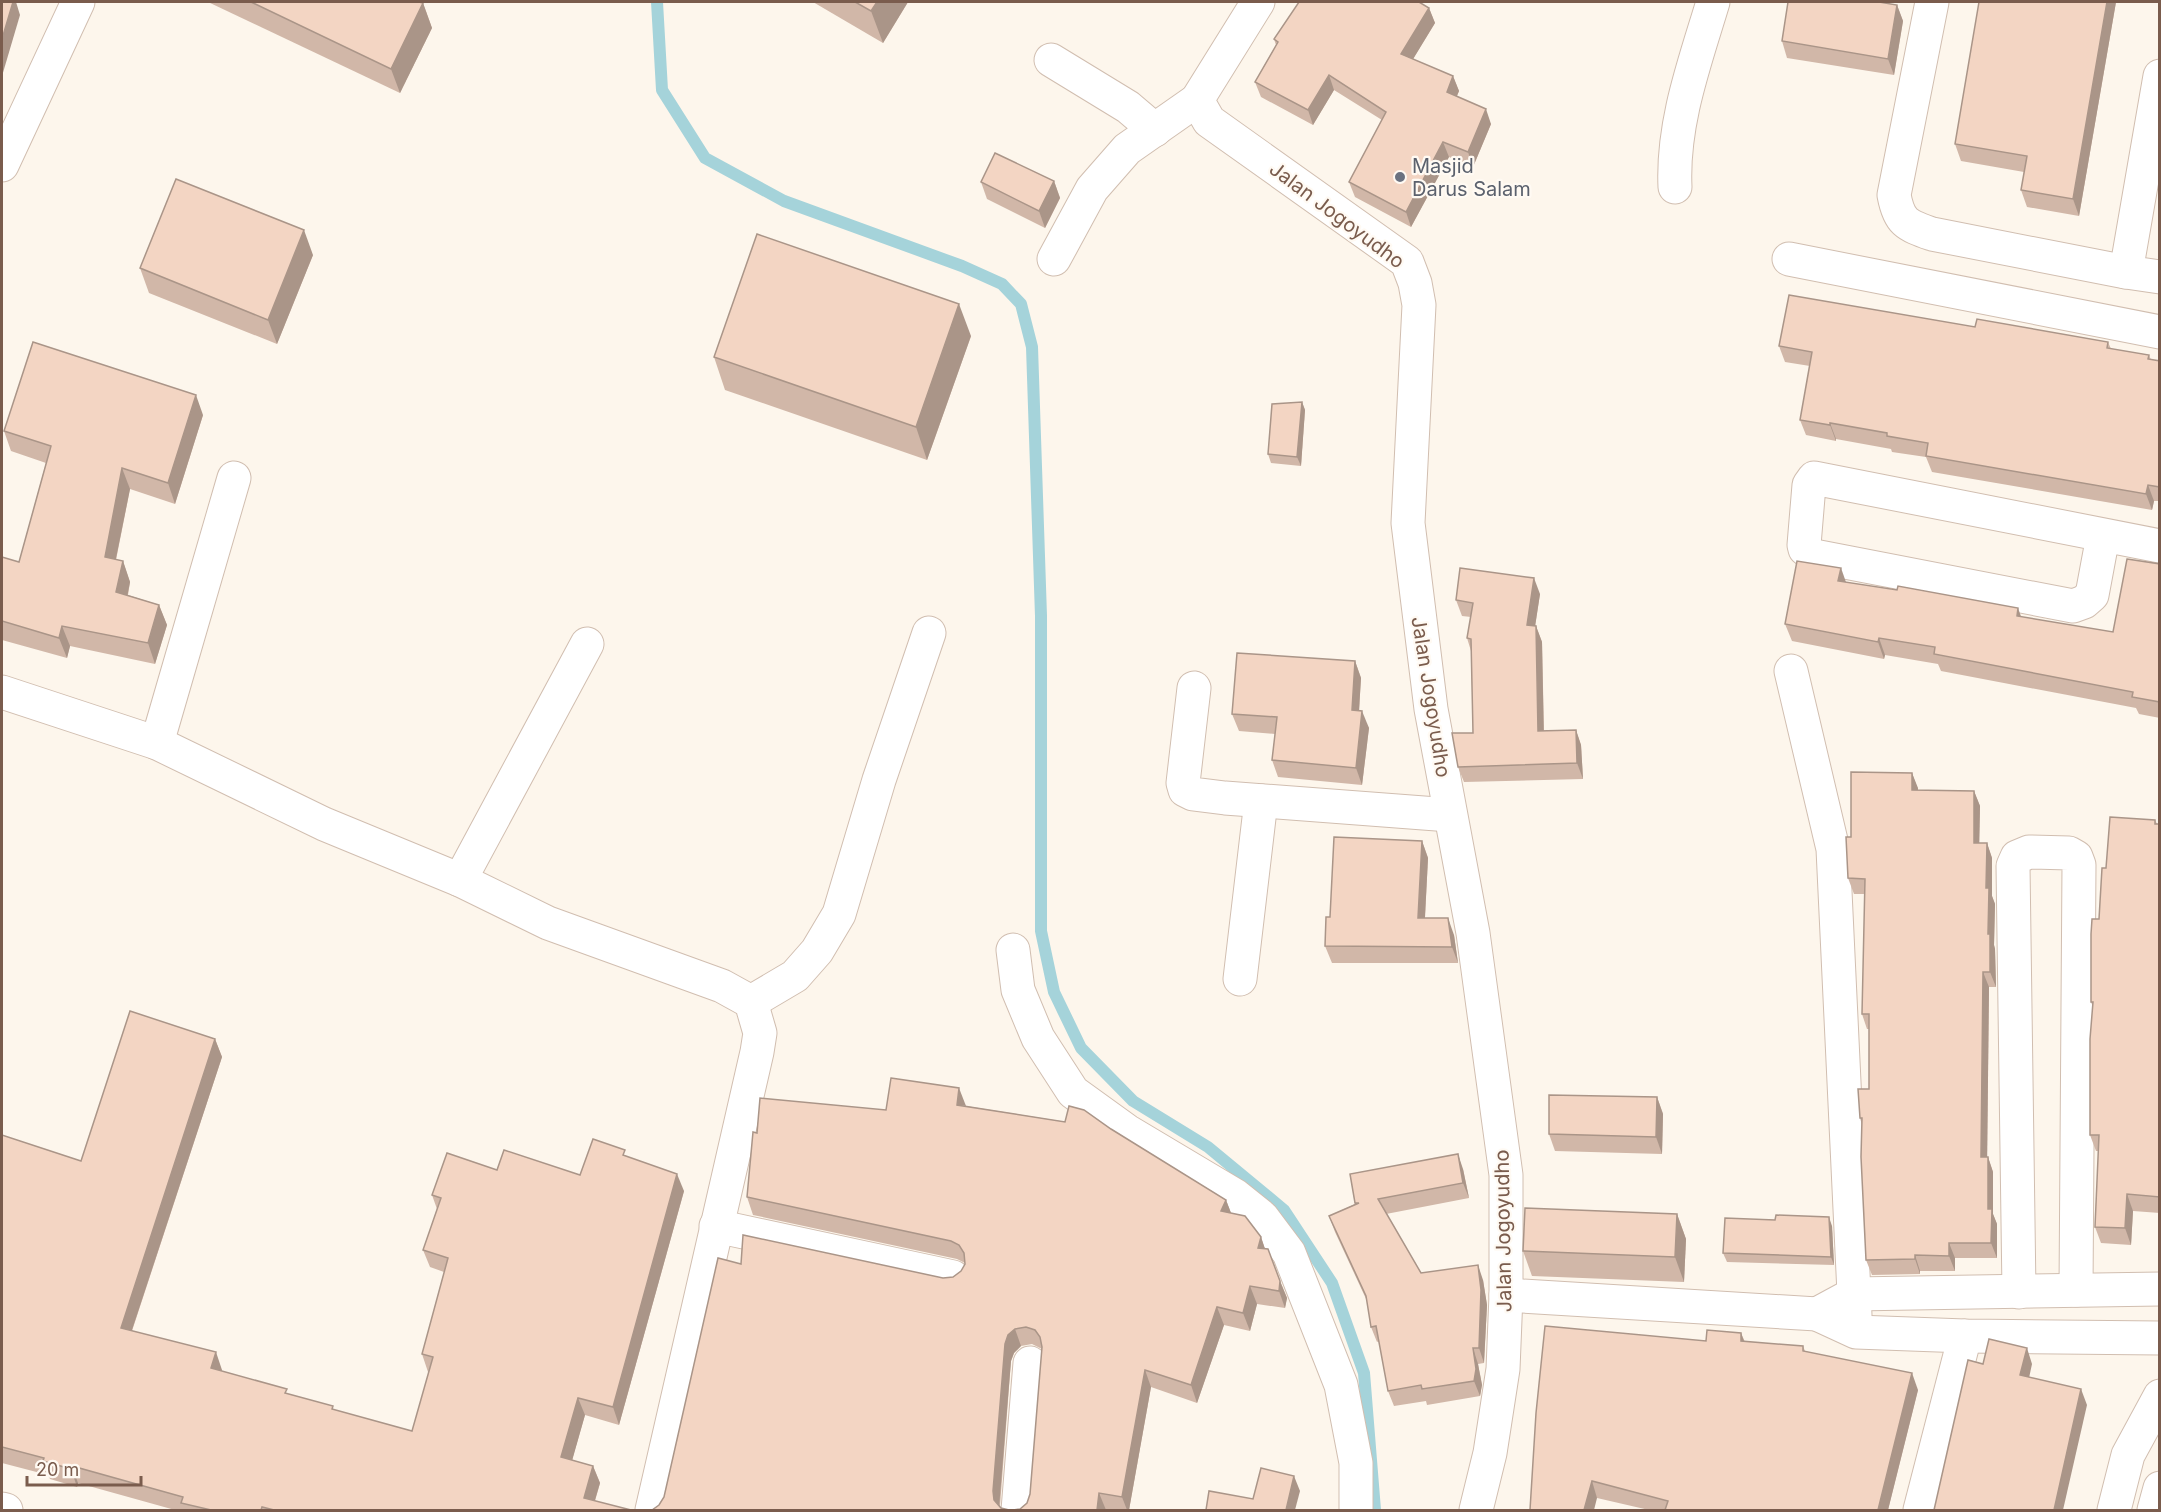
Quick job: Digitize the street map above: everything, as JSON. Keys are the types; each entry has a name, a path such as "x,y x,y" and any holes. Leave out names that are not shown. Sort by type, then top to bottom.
{"street":[{"path":"2,165 78,2"},
{"path":"1054,259 1092,189 1126,149 1197,100 1258,2"},
{"path":"1675,187 1676,141 1691,75 1713,2"},
{"path":"1932,2 1894,195 1898,213 1911,227 1932,234 2126,273 2160,277"},
{"path":"1051,60 1128,107 1155,130"},
{"path":"2126,273 2160,76"},
{"name":"Jalan Jogoyudho","path":"1197,100 1209,121 1407,262 1415,284 1419,305 1408,523 1431,709 1473,933 1506,1175 1506,1295 1503,1369 1490,1453 1476,1510"},
{"path":"1789,260 2160,332"},
{"path":"157,743 234,478"},
{"path":"2103,536 2092,595 2079,605 2073,606 1814,556 1808,553 1804,546 1809,485 1814,478 2160,546"},
{"path":"751,1002 795,976 817,951 839,914 879,780 930,633"},
{"path":"460,880 587,644"},
{"path":"1791,671 1833,849 1856,1332"},
{"path":"1194,688 1184,783 1185,790 1193,794 1450,815"},
{"path":"2,692 157,743 324,824 460,880 548,923 722,986 751,1002 760,1033 757,1052 652,1510"},
{"path":"1240,979 1261,801"},
{"path":"2019,1292 2013,866 2018,857 2029,852 2069,854 2076,857 2079,865 2076,1290"},
{"path":"1012,951 1018,990 1038,1038 1074,1092 1127,1131 1236,1196 1262,1217 1289,1253 1341,1385 1356,1463 1356,1510"},
{"path":"716,1226 953,1277"},
{"path":"1817,1314 1854,1294 2160,1288"},
{"path":"1506,1295 1817,1314 1856,1332 1965,1336 2160,1338"},
{"path":"1920,1510 1965,1336"},
{"path":"1018,1510 1030,1363"},
{"path":"2114,1510 2128,1455 2160,1396"},
{"path":"2154,1510 2160,1488"}],"building":[{"path":"2,2 13,2 2,39"},
{"path":"251,2 419,2 423,3 391,69"},
{"path":"855,2 877,2 871,11"},
{"path":"1299,2 1419,2 1429,8 1401,54 1453,76 1447,92 1486,109 1468,152 1443,142 1406,212 1349,182 1386,112 1329,75 1308,110 1255,82 1278,42 1274,39"},
{"path":"1788,2 1879,2 1897,5 1888,59 1782,41"},
{"path":"1979,2 2107,2 2073,199 2021,190 2027,156 1955,144"},
{"path":"995,153 1054,181 1039,211 981,182"},
{"path":"176,179 304,230 268,320 140,268"},
{"path":"757,234 959,304 916,427 714,357"},
{"path":"1789,295 1975,327 1977,319 2108,342 2107,348 2149,355 2148,359 2160,361 2160,487 2148,485 2146,494 1926,456 1928,443 1887,436 1887,433 1800,420 1812,352 1779,346"},
{"path":"33,342 196,395 168,483 122,468 105,557 123,561 116,592 159,605 148,643 62,626 59,638 2,621 2,557 19,562 51,446 4,431"},
{"path":"1302,402 1297,457 1268,454 1272,404"},
{"path":"2127,559 2160,564 2160,702 2132,697 2133,692 1934,654 1935,647 1879,638 1878,642 1785,624 1797,561 1841,568 1838,581 1897,590 1898,586 2018,608 2017,616 2113,632"},
{"path":"1460,568 1534,578 1527,625 1536,626 1538,731 1576,730 1577,763 1458,767 1452,733 1473,733 1471,639 1467,638 1473,603 1456,600"},
{"path":"1237,653 1355,661 1352,710 1362,711 1356,768 1272,760 1277,717 1232,714"},
{"path":"1851,772 1912,773 1912,790 1974,791 1974,843 1987,843 1986,888 1989,888 1990,972 1983,972 1981,1157 1988,1157 1988,1209 1992,1209 1991,1243 1949,1243 1949,1256 1915,1255 1915,1259 1866,1260 1861,1157 1862,1118 1860,1118 1858,1089 1869,1089 1869,1014 1862,1014 1865,879 1848,878 1846,837 1851,837"},
{"path":"2110,817 2155,820 2155,824 2160,824 2160,1197 2127,1194 2125,1228 2095,1227 2099,1135 2090,1135 2090,1039 2093,1002 2091,1002 2091,934 2092,919 2099,919 2102,868 2106,868"},
{"path":"1334,837 1422,841 1418,918 1448,918 1452,947 1325,946 1326,917 1330,917"},
{"path":"130,1011 215,1039 121,1328 216,1352 211,1368 287,1389 285,1393 333,1406 332,1409 412,1431 433,1357 422,1354 448,1258 423,1250 441,1198 432,1195 447,1153 497,1170 504,1150 580,1175 593,1139 625,1150 623,1155 677,1174 613,1407 578,1398 561,1457 593,1466 584,1498 631,1510 274,1510 262,1507 261,1510 211,1510 181,1503 183,1497 72,1466 71,1469 43,1461 44,1458 2,1447 2,1135 81,1161"},
{"path":"891,1078 959,1088 957,1105 1065,1122 1069,1106 1084,1110 1226,1200 1221,1211 1245,1216 1261,1237 1258,1248 1268,1249 1280,1281 1279,1291 1250,1286 1243,1313 1217,1307 1191,1385 1145,1370 1122,1497 1099,1493 1097,1510 1013,1510 1020,1509 1027,1503 1030,1494 1042,1347 1040,1337 1035,1330 1026,1327 1015,1329 1008,1335 1005,1344 993,1491 994,1500 1001,1508 1009,1510 652,1510 664,1497 718,1258 741,1264 743,1235 943,1278 953,1277 961,1271 965,1264 964,1253 959,1245 951,1241 747,1197 753,1132 757,1133 760,1098 886,1110"},
{"path":"1549,1095 1657,1097 1656,1137 1549,1134"},
{"path":"1458,1154 1463,1183 1378,1199 1421,1273 1478,1265 1481,1290 1479,1348 1473,1348 1476,1369 1474,1381 1422,1389 1421,1385 1388,1391 1376,1326 1371,1327 1366,1296 1329,1216 1359,1203 1355,1203 1350,1174"},
{"path":"1525,1208 1677,1214 1675,1257 1523,1251"},
{"path":"1776,1215 1829,1217 1831,1257 1723,1253 1725,1218 1775,1220"},
{"path":"1545,1326 1706,1341 1707,1330 1741,1333 1741,1341 1803,1346 1803,1351 1912,1373 1878,1510 1665,1510 1668,1501 1592,1481 1584,1510 1530,1510 1536,1413"},
{"path":"1989,1339 2027,1348 2020,1375 2081,1389 2054,1510 1934,1510 1968,1360 1983,1364"},
{"path":"1261,1468 1294,1476 1286,1510 1206,1510 1209,1491 1253,1499"}],"waterway":[{"path":"657,2 662,90 705,158 784,201 962,266 1002,284 1021,304 1032,347 1041,616 1041,931 1054,992 1081,1048 1133,1101 1208,1147 1284,1210 1332,1283 1364,1373 1375,1510"}],"place":[{"name":"Masjid Darus Salam","path":"1400,177"}]}
